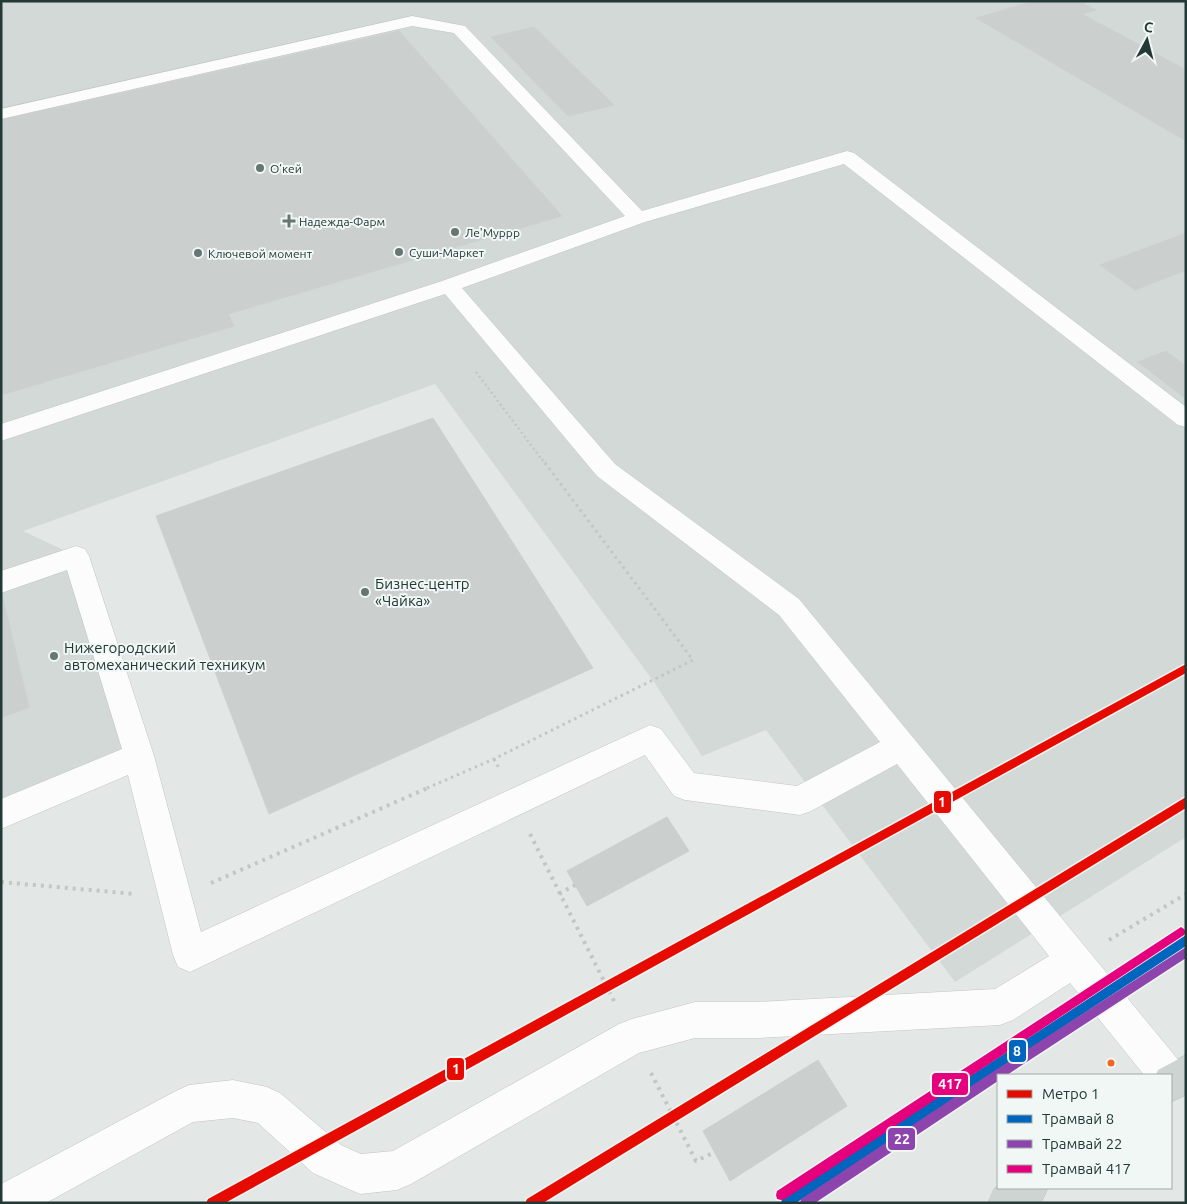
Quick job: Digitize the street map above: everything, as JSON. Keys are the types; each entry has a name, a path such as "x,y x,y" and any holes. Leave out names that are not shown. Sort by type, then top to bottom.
{"main road":[{"path":"1008,1203 1027,1189"}],"lane":[{"path":"1,114 412,20 459,29 638,218"},
{"path":"1,433 449,286 638,218 847,157 1186,419"},
{"path":"449,286 606,470 790,607 1074,960 1169,1074"},
{"path":"1,582 76,556 139,756 190,955 650,738 685,786 800,801 901,746"},
{"path":"1,814 139,756"},
{"path":"6,1203 189,1104 233,1099 267,1106 327,1160 360,1174 397,1170 632,1037 694,1020 757,1020 1000,1007 1074,960"}],"path":[{"path":"1,882 176,898 494,759 693,660 476,372"},
{"path":"559,894 575,885"},
{"path":"1074,960 1186,894"}],"shaded area":[{"path":"1,1 1186,1 1186,837 955,982 766,730 702,756 654,682 435,384 23,531 76,556 139,756 1,814"}],"building":[{"path":"1034,1 1079,1 1096,10 1082,14 1186,70 1186,141 976,18"},
{"path":"534,27 614,105 568,116 491,37"},
{"name":"О’кей","path":"399,31 562,216 228,314 234,326 1,395 1,120"},
{"path":"1186,233 1186,270 1135,290 1100,265"},
{"path":"1166,351 1186,366 1186,399 1138,362"},
{"name":"Бизнес-центр «Чайка»","path":"433,418 593,668 269,814 156,516"},
{"path":"1,591 29,707 1,718"},
{"path":"667,817 689,851 587,906 567,871"},
{"path":"818,1060 847,1106 730,1181 703,1131"}],"metro line":[{"name":"1","path":"212,1203 1186,668"},
{"name":"1","path":"531,1203 1186,802"}],"tram line":[{"name":"417","path":"781,1195 1181,932"},
{"name":"8","path":"786,1203 1186,940"},
{"name":"22","path":"1000,1074 1186,952"},
{"name":"22","path":"805,1203 997,1076"}],"place":[{"name":"О’кей","path":"260,168"},
{"name":"Надежда-Фарм","path":"289,221"},
{"name":"Ле'Муррр","path":"455,232"},
{"name":"Суши-Маркет","path":"399,252"},
{"name":"Ключевой момент","path":"198,253"},
{"name":"Бизнес-центр «Чайка»","path":"365,592"},
{"name":"Нижегородский автомеханический техникум","path":"54,656"}]}
